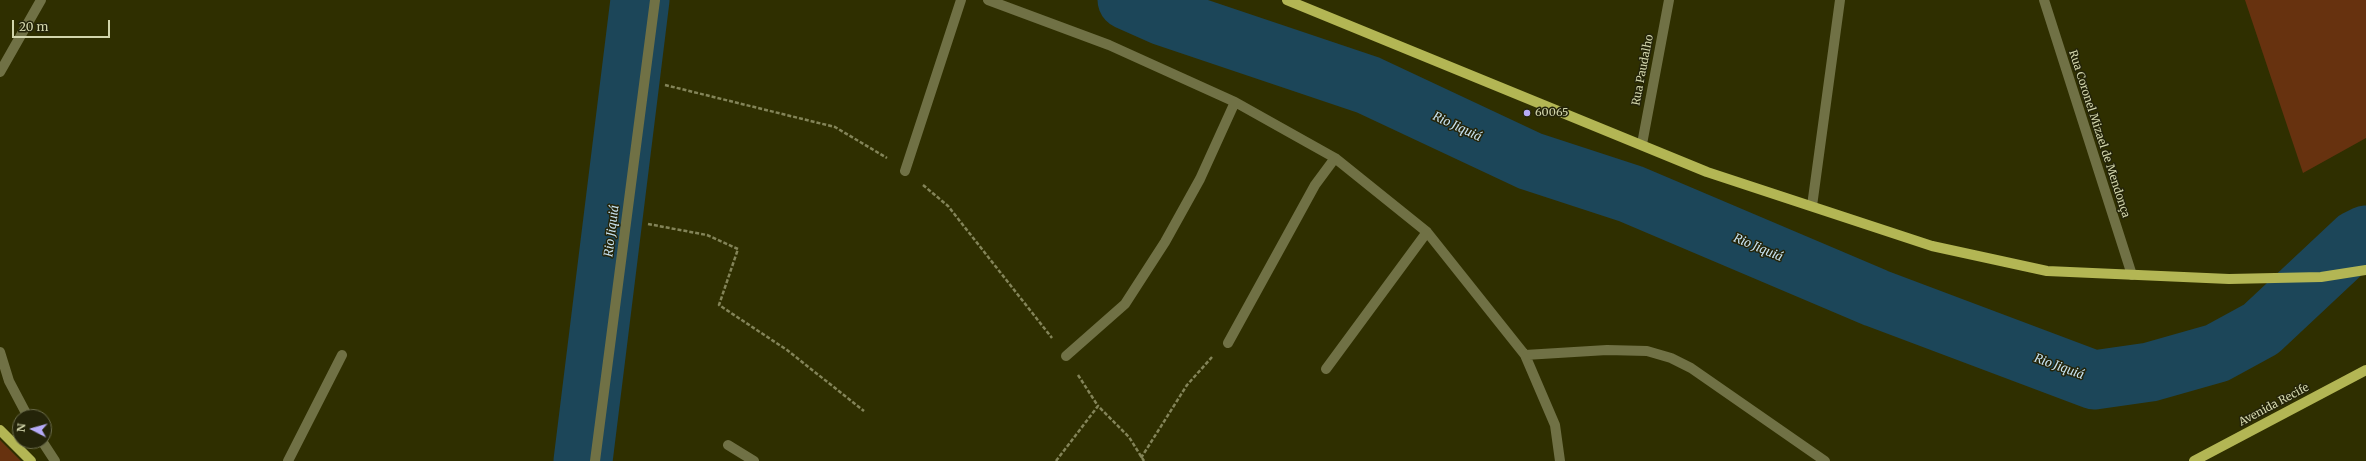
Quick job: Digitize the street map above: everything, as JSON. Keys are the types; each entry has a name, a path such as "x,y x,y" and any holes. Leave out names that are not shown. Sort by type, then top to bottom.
{"main road":[{"path":"1287,0 1642,144 1707,172 1932,246 2047,271 2229,279 2321,276 2366,270"},
{"name":"Avenida Recife","path":"2194,461 2366,370"},
{"path":"0,430 32,461"}],"street":[{"path":"0,72 40,0"},
{"path":"595,461 655,0"},
{"path":"905,171 961,0"},
{"path":"988,0 1109,45 1235,102 1335,158 1427,232 1525,355 1555,426 1560,461"},
{"name":"Rua Paudalho","path":"1642,144 1669,0"},
{"path":"1812,206 1840,0"},
{"name":"Rua Coronel Mizael de Mendonça","path":"2044,0 2132,275"},
{"path":"1066,356 1125,304 1165,242 1200,179 1235,102"},
{"path":"1228,343 1315,186 1335,158"},
{"path":"1326,369 1427,232"},
{"path":"1525,355 1607,350 1647,351 1671,358 1692,368 1825,461"},
{"path":"0,352 9,381 24,409"},
{"path":"288,461 342,355"},
{"path":"728,446 754,461"},
{"path":"47,449 55,461"}],"path":[{"path":"644,80 836,127 905,171 948,206 1066,356 1098,406 1129,437 1142,460 1187,385 1216,353 1228,343"},
{"path":"626,220 707,235 738,249 719,306 787,350 864,411"},
{"path":"1056,461 1098,406"}],"shaded area":[{"path":"2245,0 2366,0 2366,138 2303,173"},
{"path":"0,440 21,461 0,461"}],"waterway":[{"name":"Rio Jiquiá","path":"583,461 640,0"},
{"name":"Rio Jiquiá","path":"1127,0 1163,16 1368,85 1530,161 1631,194 1876,298 2094,380 2150,372 2217,353 2261,329 2356,240 2366,235"}],"place":[{"name":"60065","path":"1527,113"}]}
